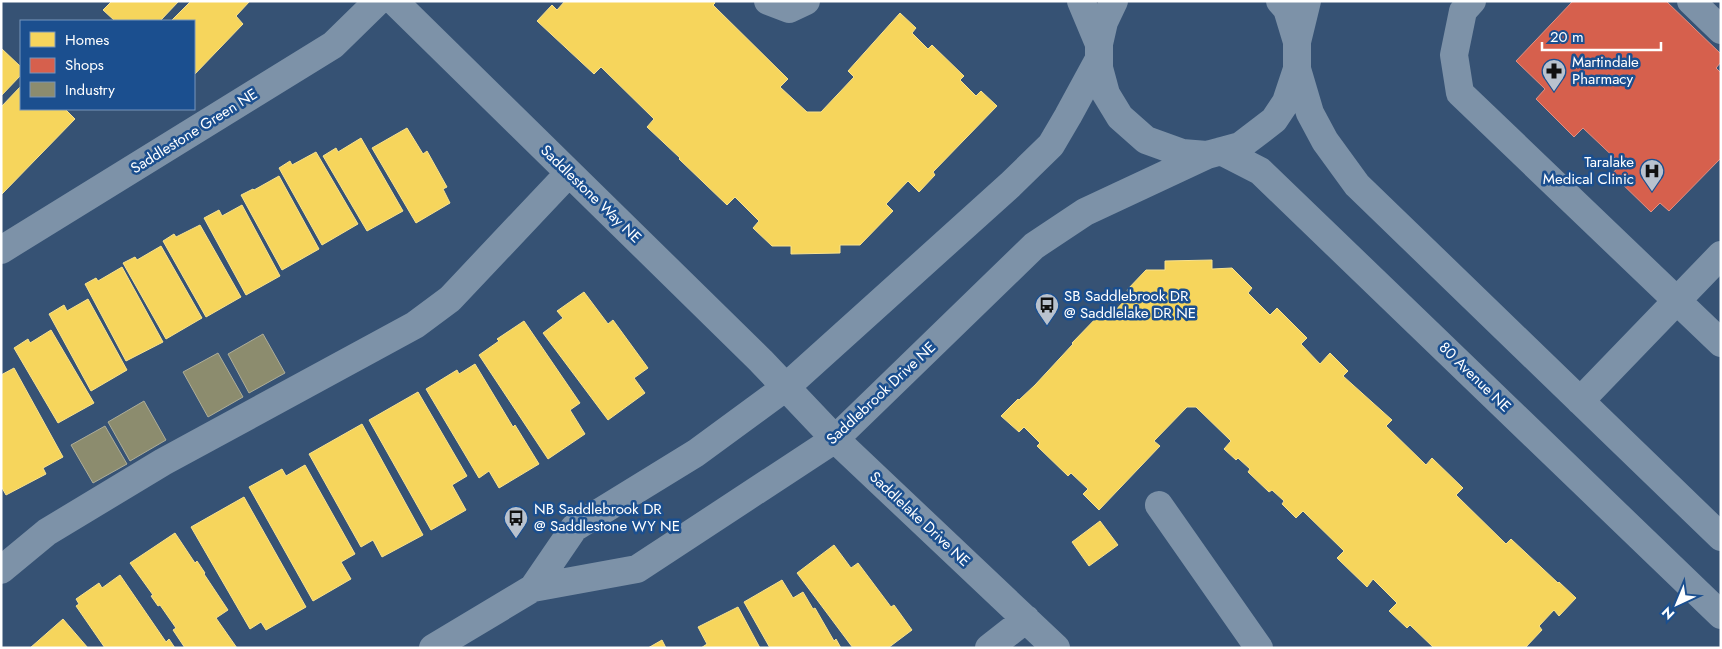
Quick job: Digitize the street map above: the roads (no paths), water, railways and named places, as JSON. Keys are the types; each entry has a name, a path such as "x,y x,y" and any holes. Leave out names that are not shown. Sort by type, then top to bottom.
{"street":[{"name":"Saddlestone Green NE","path":"1,250 333,45 378,1"},
{"name":"Saddlestone Way NE","path":"394,1 786,387"},
{"path":"768,1 789,9 806,1"},
{"path":"1081,1 1099,52"},
{"path":"1114,1 1104,22 1099,52 1099,68 1106,94 1120,117 1146,140 1182,153 1214,153"},
{"path":"1280,1 1287,9 1297,42"},
{"path":"1307,1 1297,42 1297,69 1310,112 1326,141 1357,185 1721,537"},
{"path":"1472,1 1463,11 1454,55 1460,93 1676,302 1721,343"},
{"path":"1691,1 1721,30"},
{"name":"Saddlebrook Drive NE","path":"533,588 574,528 696,453 786,387 1010,186 1051,145 1068,116 1099,52"},
{"name":"Saddlebrook Drive NE","path":"433,648 533,588 637,569 835,440 1034,246 1085,212 1214,153 1240,146 1274,120 1286,102 1297,69"},
{"name":"80 Avenue NE","path":"1214,153 1260,171 1721,615"},
{"path":"1,570 47,532 163,462 415,326 450,299 569,172"},
{"path":"1580,400 1721,256"},
{"name":"Saddlelake Drive NE","path":"786,387 835,440 1056,648"},
{"path":"1159,505 1259,648"},
{"path":"989,648 1026,619"}],"place":[{"name":"Martindale Pharmacy","path":"1554,92"},
{"name":"Taralake Medical Clinic","path":"1652,192"},
{"name":"SB Saddlebrook DR @ Saddlelake DR NE","path":"1047,326"},
{"name":"NB Saddlebrook DR @ Saddlestone WY NE","path":"516,539"}]}
